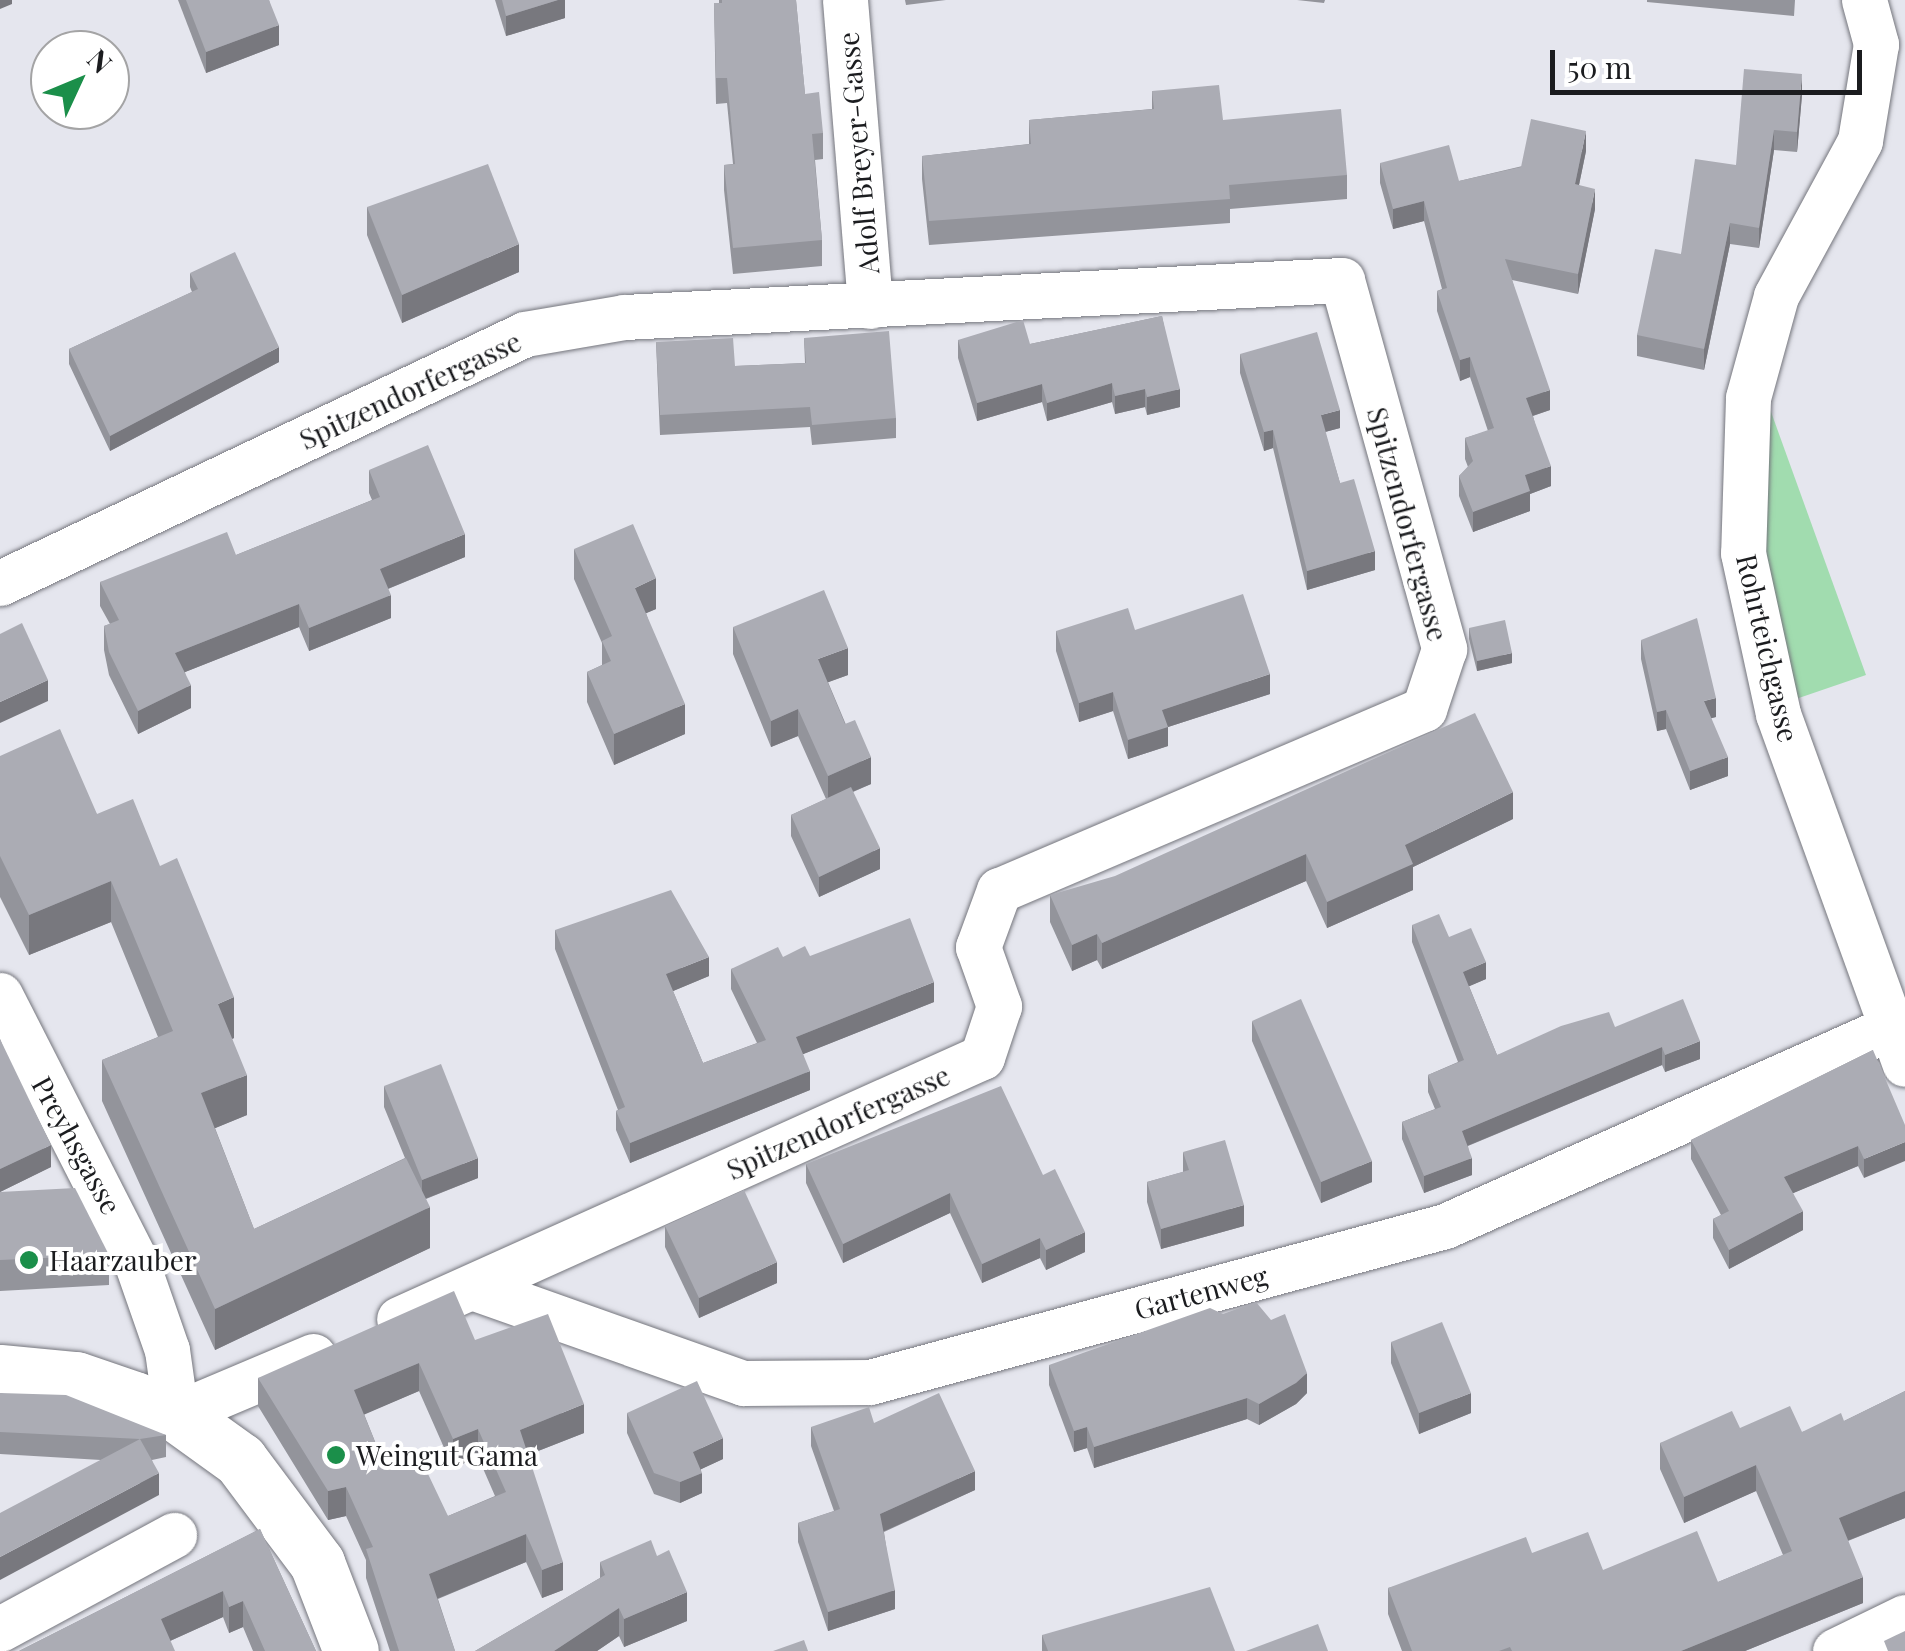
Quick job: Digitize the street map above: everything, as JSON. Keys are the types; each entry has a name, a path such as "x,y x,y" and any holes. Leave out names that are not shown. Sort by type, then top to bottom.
{"main road":[{"path":"0,1372 76,1378 176,1414 240,1460 281,1508 317,1562 351,1651"}],"street":[{"name":"Adolf Breyer-Gasse","path":"845,0 870,306"},
{"name":"Rohrteichgasse","path":"1864,0 1876,44 1860,142 1776,296 1748,398 1743,553 1778,714 1900,1037"},
{"name":"Spitzendorfergasse","path":"0,584 525,334 624,317 1342,280 1444,649 1424,709 999,890 978,947 999,1006 982,1057 472,1287 176,1414"},
{"name":"Preyhsgasse","path":"0,995 137,1264 166,1350 176,1414"},
{"name":"Gartenweg","path":"472,1287 587,1323 743,1383 870,1382 1445,1226 1900,1037"},
{"path":"562,1247 587,1323"},
{"path":"0,1628 174,1535"},
{"path":"1836,1651 1905,1618"}],"green space":[{"path":"1766,398 1866,675 1793,700 1756,554"}],"building":[{"path":"186,0 269,0 279,25 206,52"},
{"path":"502,0 558,0 506,16"},
{"path":"796,0 805,94 819,92 823,133 812,134 822,240 733,248 724,165 735,164 727,78 716,78 714,3"},
{"path":"1744,69 1802,74 1797,132 1774,130 1759,228 1730,223 1704,349 1637,335 1655,249 1681,254 1695,159 1736,165"},
{"path":"1219,85 1223,120 1341,109 1347,175 1229,185 1230,199 929,221 922,156 1031,144 1029,120 1154,109 1152,91"},
{"path":"1531,119 1586,131 1575,184 1595,189 1578,274 1505,259 1550,390 1526,398 1551,466 1525,475 1530,491 1473,512 1459,476 1473,461 1465,438 1494,428 1470,357 1460,360 1437,291 1447,288 1424,201 1393,209 1380,163 1449,145 1459,181 1521,167"},
{"path":"488,164 519,244 402,295 367,207"},
{"path":"235,252 279,347 110,436 69,349 198,289 190,273"},
{"path":"1162,316 1180,389 1147,397 1145,389 1115,396 1112,383 1047,403 1042,384 977,403 958,340 1023,320 1030,344"},
{"path":"889,331 896,418 812,425 810,407 660,415 656,342 733,338 735,366 806,363 804,338"},
{"path":"1317,332 1340,410 1321,415 1340,483 1354,479 1375,551 1307,571 1273,430 1264,432 1240,354"},
{"path":"428,445 465,534 380,569 391,595 309,628 299,604 175,653 191,685 138,711 109,652 104,626 119,620 100,582 227,532 236,555 380,497 369,470"},
{"path":"633,524 656,578 635,588 685,704 614,734 587,672 611,661 602,641 612,636 574,549"},
{"path":"824,590 848,648 818,659 845,724 855,720 871,757 828,776 798,709 771,721 733,627"},
{"path":"1243,594 1270,674 1162,710 1168,727 1128,740 1113,692 1079,703 1056,631 1128,608 1135,630"},
{"path":"1697,618 1716,698 1704,701 1728,757 1690,771 1666,710 1657,712 1641,640"},
{"path":"1505,620 1512,653 1477,661 1469,628"},
{"path":"22,623 48,680 0,702 0,634"},
{"path":"1475,713 1513,792 1405,845 1413,864 1327,902 1306,854 1102,943 1097,934 1072,945 1050,895 1115,876"},
{"path":"60,729 97,814 133,799 160,866 177,858 234,997 218,1004 247,1075 201,1093 254,1229 406,1158 430,1207 215,1309 102,1060 173,1031 111,881 29,915 0,856 0,756"},
{"path":"851,787 880,848 819,877 791,815"},
{"path":"671,890 709,957 666,974 703,1063 766,1040 731,969 778,947 783,957 805,946 810,956 910,918 934,982 796,1037 810,1071 630,1143 616,1111 625,1107 555,930"},
{"path":"1439,914 1449,937 1471,928 1486,962 1463,972 1497,1055 1561,1026 1609,1012 1615,1027 1683,999 1700,1041 1665,1055 1662,1047 1462,1131 1472,1158 1424,1176 1402,1122 1441,1107 1428,1075 1464,1060 1412,925"},
{"path":"1301,999 1372,1161 1321,1182 1252,1021"},
{"path":"0,1039 51,1145 0,1169"},
{"path":"1873,1050 1905,1125 1905,1142 1864,1159 1858,1146 1784,1177 1803,1211 1729,1250 1713,1219 1729,1211 1691,1140"},
{"path":"441,1064 478,1158 422,1180 384,1086"},
{"path":"1001,1086 1043,1175 1055,1169 1085,1232 1046,1250 1040,1238 982,1264 950,1193 843,1244 806,1164"},
{"path":"1225,1140 1244,1205 1161,1229 1147,1182 1189,1170 1183,1152"},
{"path":"75,1188 109,1255 0,1260 0,1192"},
{"path":"744,1190 777,1262 699,1298 665,1226"},
{"path":"454,1291 475,1340 548,1314 584,1404 520,1430 563,1562 542,1570 526,1534 429,1574 455,1651 399,1651 366,1549 373,1547 346,1487 328,1491 258,1378","holes":["419,1363 453,1439 478,1429 506,1492 448,1516 419,1455 386,1469 354,1390"]},
{"path":"1256,1302 1271,1320 1285,1314 1307,1373 1296,1383 1259,1404 1247,1398 1094,1447 1087,1427 1074,1431 1049,1365 1210,1308 1223,1314"},
{"path":"1442,1322 1471,1393 1419,1413 1391,1342"},
{"path":"697,1381 723,1438 693,1452 702,1473 680,1482 654,1473 627,1413"},
{"path":"1905,1391 1905,1491 1839,1518 1863,1577 1681,1651 1512,1651 1510,1647 1499,1651 1412,1651 1388,1588 1526,1537 1532,1553 1588,1532 1603,1570 1697,1531 1718,1582 1792,1551 1756,1465 1684,1497 1660,1443 1732,1411 1740,1428 1790,1406 1802,1432 1841,1413 1844,1421"},
{"path":"0,1393 66,1395 166,1435 140,1439 0,1432"},
{"path":"939,1393 975,1471 880,1514 895,1590 828,1612 798,1523 840,1509 811,1427 869,1407 874,1423"},
{"path":"140,1439 159,1473 0,1557 0,1513"},
{"path":"260,1529 316,1651 265,1651 243,1601 229,1607 223,1591 161,1619 175,1651 19,1651"},
{"path":"651,1540 657,1556 669,1550 687,1592 624,1619 619,1608 554,1651 475,1651 605,1575 600,1562"},
{"path":"1210,1587 1235,1651 1048,1651 1042,1635"},
{"path":"1318,1624 1328,1651 1246,1651"},
{"path":"1905,1631 1905,1651 1888,1651 1884,1641"},
{"path":"804,1640 808,1651 773,1651"}],"place":[{"name":"Haarzauber","path":"29,1260"},
{"name":"Weingut Gama","path":"336,1455"}]}
